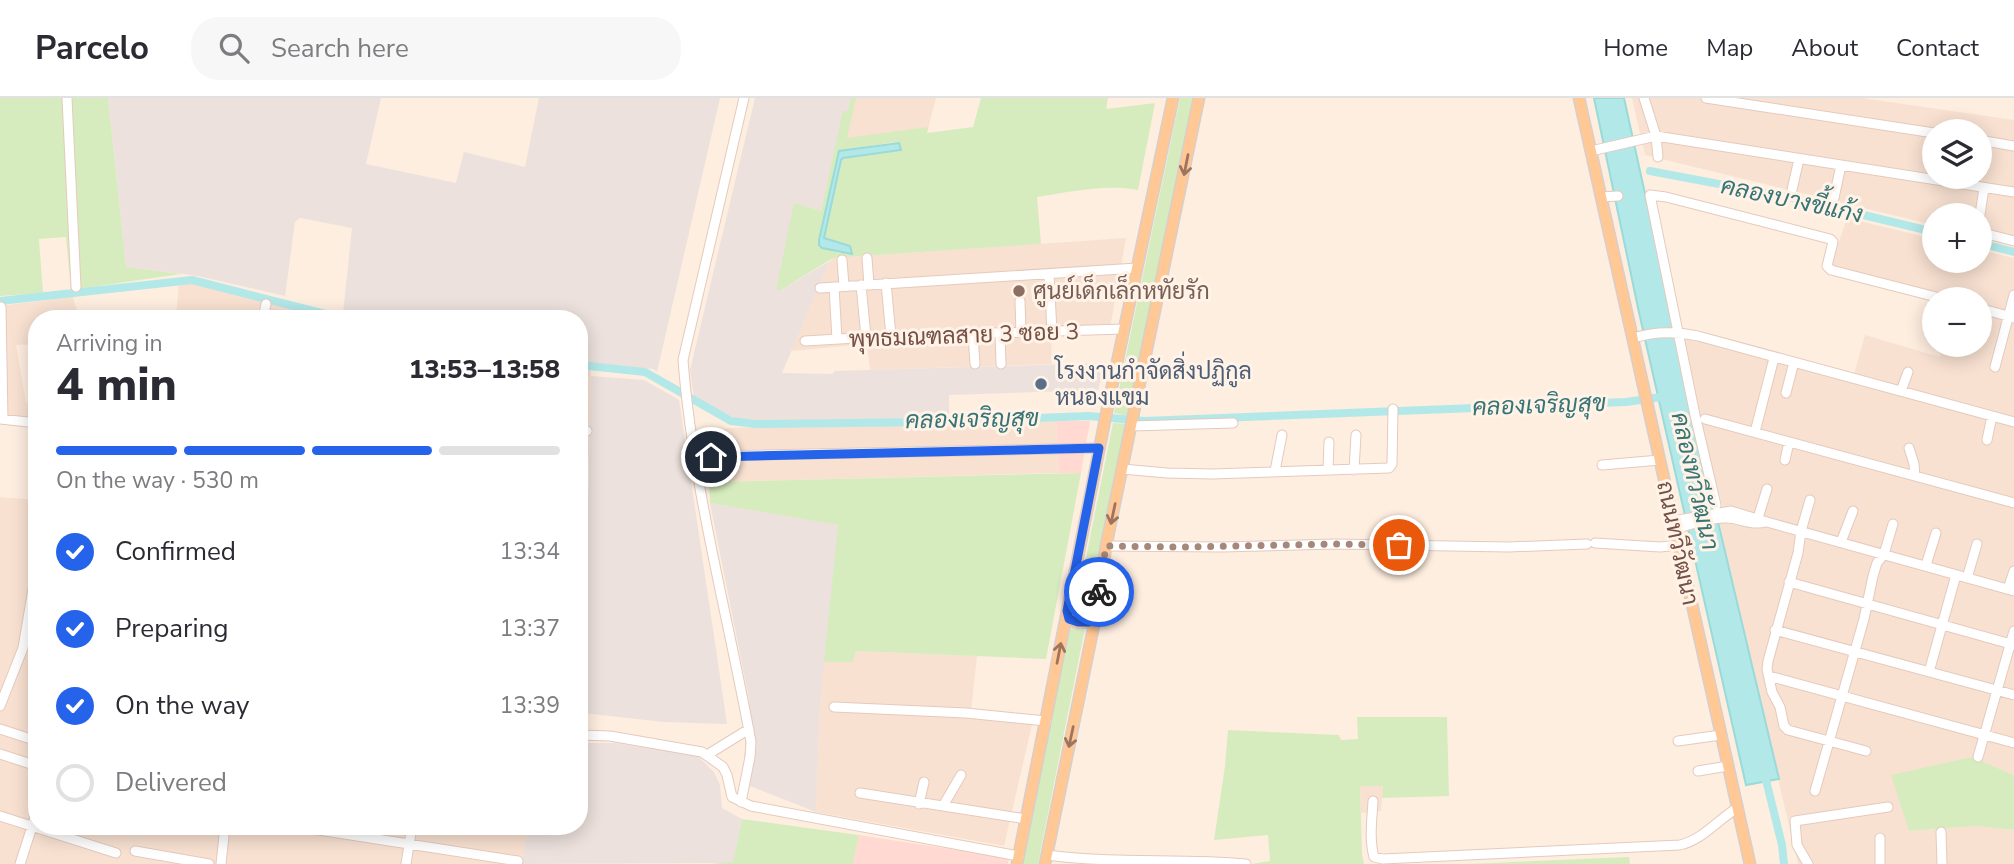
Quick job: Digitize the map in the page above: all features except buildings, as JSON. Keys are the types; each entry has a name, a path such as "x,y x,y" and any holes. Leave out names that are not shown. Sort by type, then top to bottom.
{"main road":[{"path":"1018,860 1099,448 1173,98"},
{"path":"1046,860 1095,616 1106,546 1199,98"},
{"name":"ถนนทวีวัฒนา","path":"1579,98 1750,864"},
{"path":"1067,611 1069,619 1078,622 1089,622 1095,616"}],"street":[{"path":"67,98 76,287"},
{"path":"741,802 751,742 698,480 686,401 683,360 744,98"},
{"path":"1644,98 1656,136 1658,156"},
{"path":"1706,98 1922,131"},
{"path":"1591,151 1656,136 1922,178"},
{"path":"1992,142 2014,146"},
{"path":"1792,190 1798,159"},
{"path":"1834,198 1841,165"},
{"path":"1992,189 2014,192"},
{"path":"1716,512 1650,195 1830,239 1833,247 1827,266 1831,270 1922,293"},
{"path":"1601,197 1618,196"},
{"path":"1992,235 2014,241"},
{"path":"866,337 867,258"},
{"path":"837,339 842,260"},
{"path":"820,288 1136,268"},
{"path":"1049,274 1052,332"},
{"path":"886,283 891,336"},
{"path":"1995,366 2012,317 2014,295"},
{"path":"1020,301 1021,333"},
{"path":"265,310 266,304"},
{"path":"1,307 1,419 28,422"},
{"path":"1992,312 2012,317"},
{"name":"พุทธมณฑลสาย 3 ซอย 3","path":"804,341 1124,330"},
{"path":"1633,338 1647,333 1677,331 2014,422"},
{"path":"1000,334 1001,364"},
{"path":"974,335 975,364"},
{"path":"1755,432 1774,358"},
{"path":"1786,393 1794,362"},
{"path":"1901,391 1908,372"},
{"path":"1122,469 1178,474 1392,467 1392,413"},
{"path":"1987,439 1992,416"},
{"path":"1705,419 2014,503"},
{"path":"1133,422 1233,423"},
{"path":"1275,471 1282,435"},
{"path":"1354,470 1356,435"},
{"path":"1328,470 1329,442"},
{"path":"1785,460 1789,442"},
{"path":"711,457 1099,448"},
{"path":"1909,448 1915,476"},
{"path":"1602,465 1660,460"},
{"path":"1761,521 1767,489"},
{"path":"1810,500 1798,553 1775,630 1768,661 1769,676 1784,726 1788,730 1866,751"},
{"path":"1673,525 1716,512 1736,511 1761,521 2011,590 2014,571"},
{"path":"1841,542 1853,511"},
{"path":"1815,791 1877,563 1884,554 1893,524"},
{"path":"1926,565 1936,533"},
{"path":"1967,578 1977,544"},
{"path":"1106,546 1678,545"},
{"path":"1929,672 1956,575"},
{"path":"1789,582 2012,645"},
{"path":"0,706 23,648 28,618"},
{"path":"1775,630 2014,695"},
{"path":"1978,757 2014,631"},
{"path":"1769,676 2014,743"},
{"path":"834,707 966,713 1046,721"},
{"path":"0,729 28,738"},
{"path":"707,755 749,729"},
{"path":"588,735 610,736 696,750 723,767 732,797 751,806 1018,860"},
{"path":"1678,741 1721,735"},
{"path":"0,754 28,763"},
{"path":"1698,771 1728,766"},
{"path":"943,806 961,775"},
{"path":"919,804 924,782"},
{"path":"860,793 1026,820"},
{"path":"1373,801 1372,851 1374,857 1383,859 1680,845 1698,838 1737,808"},
{"path":"1808,864 1797,845 1795,821 1888,807"},
{"path":"0,816 28,825"},
{"path":"1941,832 1942,864"},
{"path":"20,864 29,835"},
{"path":"60,835 116,853"},
{"path":"221,864 224,835"},
{"path":"355,835 518,861"},
{"path":"406,864 411,835"},
{"path":"1880,838 1880,864"},
{"path":"135,851 170,861 209,864"},
{"path":"1046,860 1124,863 1176,860 1246,864"}],"shaded area":[{"path":"108,98 381,98 366,164 456,183 464,152 525,167 539,98 720,98 657,372 653,369 588,363 588,310 343,310 352,228 300,218 295,222 285,296 198,276 126,267"},
{"path":"755,98 851,98 848,112 844,111 821,211 794,204 781,290 830,261 782,373 832,374 835,371 1105,363 1098,390 949,395 949,418 778,421 737,419 694,399 690,370"},
{"path":"851,98 936,98 927,133 836,145"},
{"path":"1632,98 1862,98 2014,120 2014,245 1992,240 1992,203 1922,203 1922,222 1645,155"},
{"path":"1847,218 1922,236 1922,273 1992,273 1992,253 2014,258 2014,775 1972,757 1910,831 1976,826 2014,830 2014,864 1798,864 1715,509 1723,508 1681,328 1854,374 1865,335 1922,352 1922,357 1992,357 1992,287 1922,287 1922,290 1828,274"},
{"path":"1126,238 1109,334 1051,336 1052,364 870,370 867,344 791,351 833,258"},
{"path":"179,283 198,284 298,310 177,310"},
{"path":"73,297 77,310 28,310 28,344 16,345 28,403 28,426 0,423 0,306"},
{"path":"588,369 591,369 588,486"},
{"path":"591,376 644,380 679,400 727,724 664,722 588,714"},
{"path":"1056,421 1059,473 709,482 704,432 731,428"},
{"path":"1056,421 1090,421 1081,473 1059,473"},
{"path":"0,497 28,499 28,835 527,835 522,864 0,864"},
{"path":"710,503 839,525 820,704 816,812 742,783 749,699"},
{"path":"856,651 977,656 971,711 1034,716 1004,846 816,812 824,662 853,662"},
{"path":"588,743 615,743 698,756 714,772 720,785 722,808 742,819 733,863 522,864 527,835 588,835"},
{"path":"1360,786 1383,786 1381,811 1361,813"},
{"path":"859,835 1009,858 1008,864 853,864"}],"green space":[{"path":"0,98 108,98 126,267 181,274 71,290 66,237 39,239 43,293 0,296"},
{"path":"851,98 856,98 847,138 928,127 927,133 973,127 981,98 1108,98 1106,109 1155,103 1138,190 1101,188 1037,197 1041,244 833,258 781,290 776,290 794,203 821,211 843,111 848,111","holes":["895,142 841,160 824,239 840,253 819,245 839,151"]},
{"path":"1180,98 1193,98 1129,416 1114,413"},
{"path":"1113,423 1128,424 1087,614 1078,619 1075,612"},
{"path":"1081,473 1046,659 856,651 853,662 824,662 838,525 710,503 709,482"},
{"path":"1070,625 1085,628 1038,864 1023,864"},
{"path":"1357,717 1447,717 1449,796 1382,798 1383,786 1360,786 1364,864 1251,864 1270,861 1268,835 1214,840 1228,730 1339,735 1341,740 1358,739"},
{"path":"1972,757 2014,775 2014,830 1976,826 1909,831 1891,775"},
{"path":"742,819 859,835 853,864 710,864 733,862"},
{"path":"1629,857 1630,864 1466,864"}],"water":[{"path":"1594,98 1624,98 1708,480 1779,779 1746,785 1638,308"},
{"path":"899,143 901,150 841,160 824,238 850,246 852,254 822,248 819,240 839,151"}],"waterway":[{"name":"คลองบางขี้แก้ง","path":"1650,171 1793,198 1922,229"},
{"name":"คลองบางขี้แก้ง","path":"1992,246 2014,252"},
{"name":"คลองเจริญสุข","path":"0,301 192,280 310,310"},
{"name":"คลองเจริญสุข","path":"588,366 645,372 731,421 755,424 931,422 1089,416 1144,421 1626,402 1668,396"},
{"name":"คลองทวีวัฒนา","path":"1764,772 1784,864"}],"way so far":[{"path":"1099,592 1106,546 1399,545"}],"place":[{"name":"ศูนย์เด็กเล็กหทัยรัก","path":"1019,291"},
{"name":"โรงงานกำจัดสิ่งปฏิกูล หนองแขม","path":"1041,384"}],"route":[{"path":"711,457 1099,448 1067,611 1069,619 1074,622 1089,622 1095,616 1099,592"}]}
